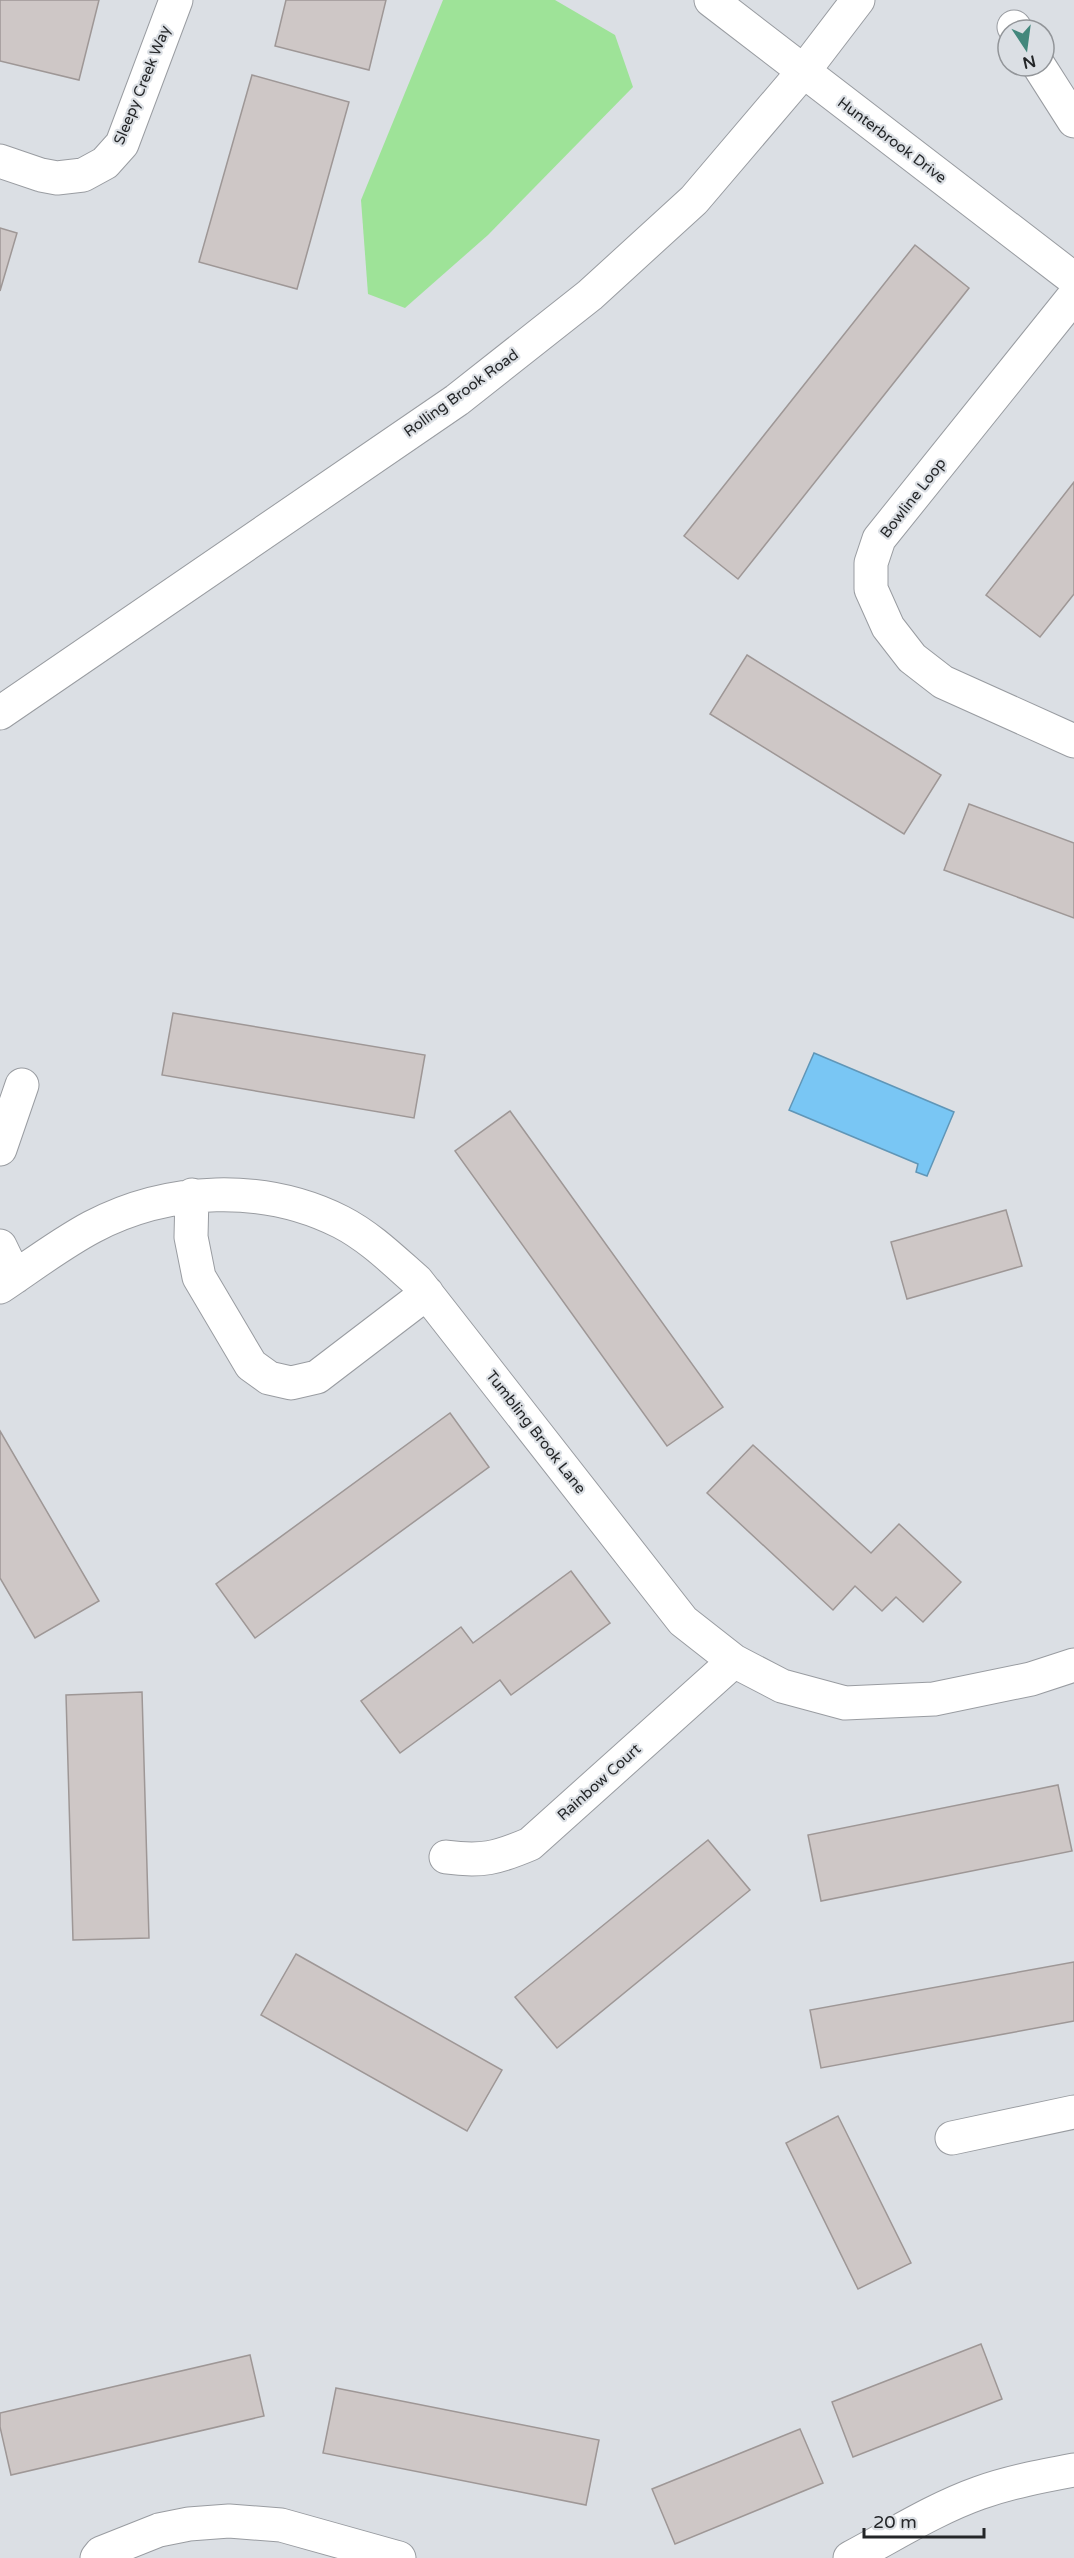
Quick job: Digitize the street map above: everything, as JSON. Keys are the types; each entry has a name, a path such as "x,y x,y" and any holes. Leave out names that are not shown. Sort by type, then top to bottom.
{"street":[{"name":"Sleepy Creek Way","path":"0,161 57,178 83,176 105,164 122,144 176,0"},
{"name":"Hunterbrook Drive","path":"711,0 1074,279"},
{"name":"Rolling Brook Road","path":"0,713 457,399 581,303 694,200 803,72 858,0"},
{"path":"1047,78 1074,121"},
{"name":"Bowline Loop","path":"1074,296 879,539 871,563 871,589 888,627 912,658 943,682 1074,741"},
{"path":"0,1149 22,1085"},
{"name":"Tumbling Brook Lane","path":"8,1282 92,1227 139,1207 192,1196 243,1195 302,1206 343,1223 378,1246 427,1293 683,1621 734,1661 782,1686 844,1703 934,1699 1031,1679 1074,1665"},
{"path":"192,1196 191,1237 199,1276 251,1365 269,1378 291,1383 317,1377 427,1293"},
{"path":"0,1246 8,1282"},
{"name":"Rainbow Court","path":"446,1857 472,1860 499,1857 530,1844 734,1661"},
{"path":"952,2138 1074,2112"},
{"path":"850,2558 978,2493 1036,2476 1074,2470"},
{"path":"97,2558 101,2553 159,2530 189,2524 229,2521 280,2525 399,2558"}],"green space":[{"path":"443,0 555,0 615,35 633,87 488,235 405,308 368,294 361,200"}],"water":[{"path":"814,1053 954,1112 927,1176 916,1172 918,1164 789,1110"}],"building":[{"path":"0,0 99,0 79,80 0,61"},
{"path":"286,0 386,0 369,70 275,46"},
{"path":"252,75 349,102 297,289 199,262"},
{"path":"0,228 17,233 0,291"},
{"path":"915,245 969,288 738,579 684,536"},
{"path":"1074,482 1074,594 1040,637 986,595"},
{"path":"747,655 941,775 904,834 710,714"},
{"path":"969,804 1074,843 1074,918 944,870"},
{"path":"173,1013 425,1055 414,1118 162,1075"},
{"path":"510,1111 723,1407 667,1446 455,1151"},
{"path":"1006,1210 1022,1266 907,1299 891,1242"},
{"path":"450,1413 489,1467 255,1638 216,1584"},
{"path":"0,1431 99,1601 35,1638 0,1578"},
{"path":"753,1445 871,1553 899,1524 961,1582 923,1622 896,1597 882,1611 855,1586 833,1610 707,1493"},
{"path":"571,1571 610,1623 511,1695 500,1680 400,1753 361,1701 461,1627 473,1643"},
{"path":"142,1692 149,1938 73,1940 66,1695"},
{"path":"1058,1785 1072,1851 821,1901 808,1835"},
{"path":"708,1840 750,1890 557,2048 515,1997"},
{"path":"296,1954 502,2070 467,2131 261,2015"},
{"path":"1074,1962 1074,2021 821,2068 810,2010"},
{"path":"838,2116 911,2263 858,2289 786,2143"},
{"path":"981,2344 1002,2399 853,2457 832,2402"},
{"path":"250,2355 264,2416 11,2475 0,2427 0,2413"},
{"path":"336,2388 599,2440 586,2505 323,2453"},
{"path":"800,2429 823,2483 675,2544 652,2489"}]}
